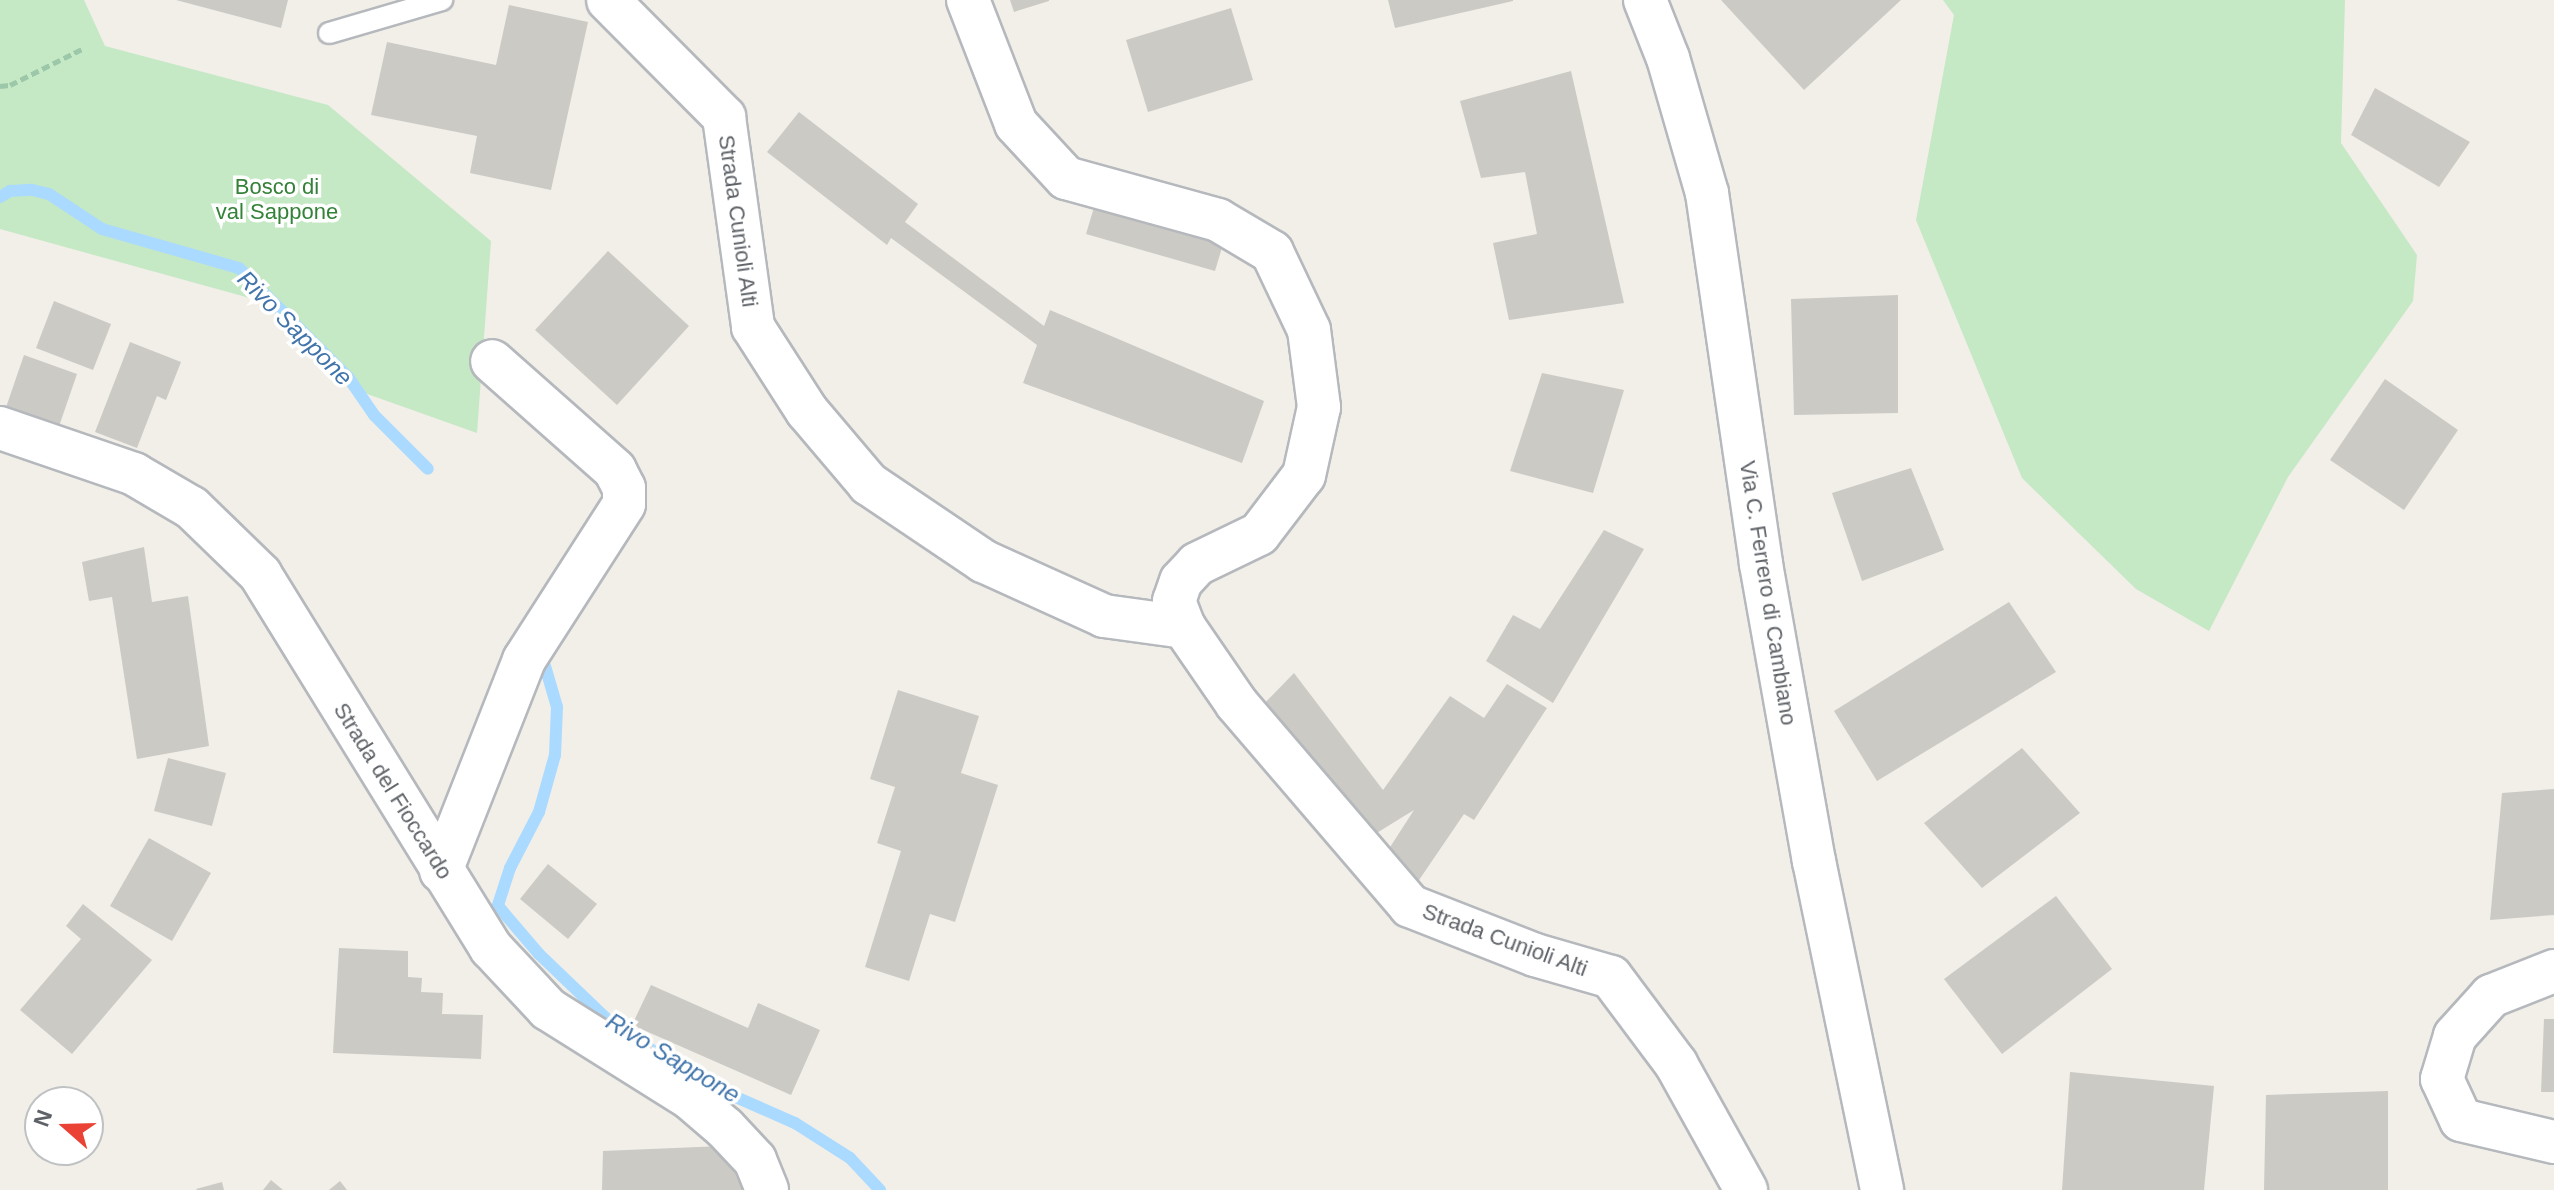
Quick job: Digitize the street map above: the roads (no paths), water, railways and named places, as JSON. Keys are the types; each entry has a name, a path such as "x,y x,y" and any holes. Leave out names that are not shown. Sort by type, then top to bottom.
{"street":[{"name":"Strada Cunioli Alti","path":"608,0 724,117 753,327 807,411 869,484 983,561 1050,592 1104,616 1184,627"},
{"name":"Strada Cunioli Alti","path":"968,0 1016,124 1066,178 1218,220 1272,252 1309,330 1319,407 1304,475 1259,534 1197,564 1181,581 1174,601 1184,627 1237,704 1410,906 1535,955 1611,977 1676,1064 1746,1190"},
{"name":"Via C. Ferrero di Cambiano","path":"1645,0 1668,58 1707,193 1764,579 1814,861 1882,1190"},
{"path":"441,871 524,660 624,504 624,488 615,470 492,361"},
{"name":"Strada del Fioccardo","path":"0,428 134,474 192,508 260,574 491,948 548,1009 690,1098 725,1128 755,1160 767,1190"},
{"path":"2554,971 2491,996 2455,1036 2442,1079 2461,1120 2554,1142"}],"lane":[{"path":"329,33 442,0"}],"waterway":[{"name":"Rivo Sappone","path":"0,197 10,191 32,190 49,194 102,229 239,268 348,377 374,415 428,469"},
{"name":"Rivo Sappone","path":"545,666 557,707 555,755 539,812 510,868 498,906 539,954 614,1026"},
{"name":"Rivo Sappone","path":"650,1049 738,1098 795,1123 850,1158 880,1190"}],"park label":[{"name":"Bosco di val Sappone","path":"277,198"}]}
